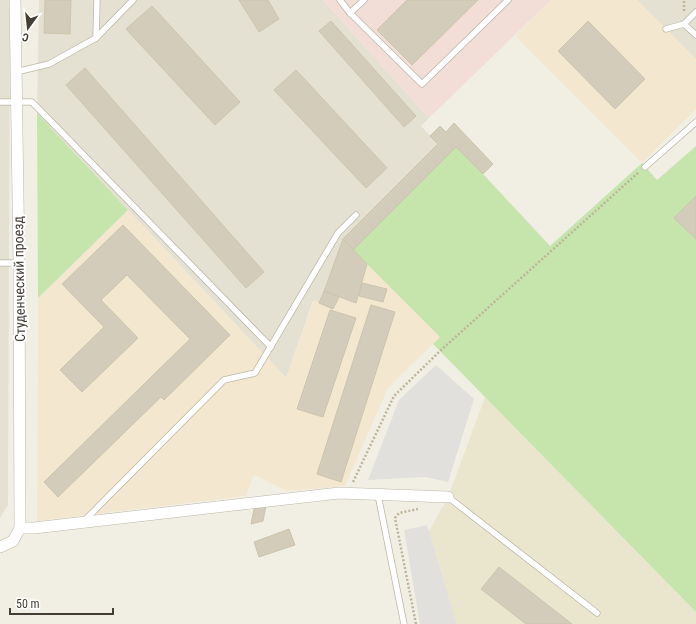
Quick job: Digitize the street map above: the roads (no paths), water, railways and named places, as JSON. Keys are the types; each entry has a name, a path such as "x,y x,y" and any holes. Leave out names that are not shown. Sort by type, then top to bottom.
{"street":[{"name":"Студенческий проезд","path":"15,0 19,262 20,528"},
{"path":"0,547 13,541 20,528 82,523 339,493 448,497"}],"lane":[{"path":"96,38 97,0"},
{"path":"16,72 49,64 96,38 133,0"},
{"path":"340,0 350,13 422,84 508,0"},
{"path":"350,13 364,0"},
{"path":"666,29 684,24 696,12"},
{"path":"684,24 696,35"},
{"path":"0,102 32,102 271,347"},
{"path":"645,167 696,122"},
{"path":"82,523 224,380 255,373 338,233 356,215"},
{"path":"0,263 19,262"},
{"path":"378,495 404,624"},
{"path":"448,497 597,613"}]}
